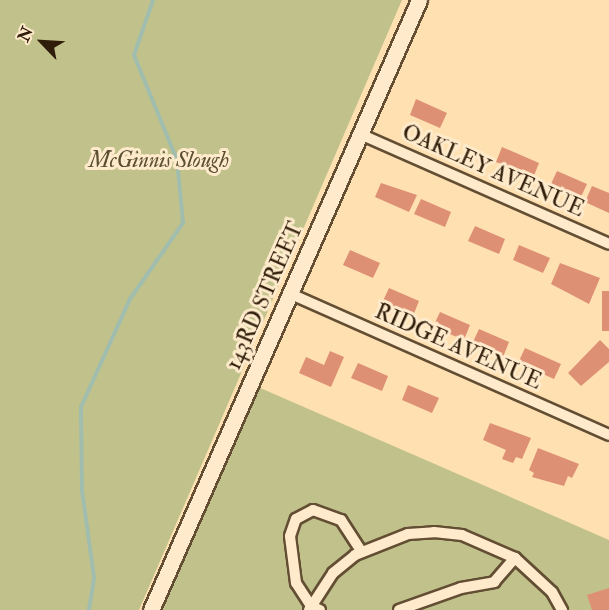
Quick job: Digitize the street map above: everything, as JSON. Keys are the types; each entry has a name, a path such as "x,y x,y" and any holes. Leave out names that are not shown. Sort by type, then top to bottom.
{"main road":[{"name":"143RD STREET","path":"151,610 419,0"}],"street":[{"name":"OAKLEY AVENUE","path":"360,134 609,244"},
{"name":"RIDGE AVENUE","path":"291,294 609,435"},
{"path":"362,552 341,520 313,510 296,519 290,536 296,583 313,609 333,573 362,552 408,534 434,532 462,535 515,558 552,592 562,610"},
{"path":"399,610 461,588 494,582 515,558"}],"green space":[{"name":"McGinnis Slough","path":"0,0 402,0 139,610 0,610"},
{"path":"258,387 609,540 609,610 158,610"}],"building":[{"path":"416,99 447,113 440,128 410,115"},
{"path":"502,147 539,163 533,178 496,162"},
{"path":"557,171 587,184 580,199 550,186"},
{"path":"381,183 417,195 409,212 375,197"},
{"path":"592,186 609,193 609,213 585,202"},
{"path":"421,199 451,212 445,227 414,214"},
{"path":"475,226 505,239 499,254 468,241"},
{"path":"519,245 550,258 543,273 513,260"},
{"path":"350,250 380,263 373,278 343,265"},
{"path":"560,263 600,278 589,304 551,284"},
{"path":"389,288 419,301 413,316 382,303"},
{"path":"602,291 609,291 609,331 602,331"},
{"path":"440,312 470,325 464,340 433,327"},
{"path":"479,329 509,342 503,357 472,344"},
{"path":"600,340 609,349 609,362 581,386 568,373"},
{"path":"525,348 561,364 554,379 518,363"},
{"path":"330,351 344,357 331,387 299,373 306,357 324,365"},
{"path":"358,363 388,376 382,391 351,378"},
{"path":"408,385 439,398 432,413 402,400"},
{"path":"490,423 531,438 522,459 516,457 513,463 502,459 506,450 483,440"},
{"path":"538,448 579,464 572,478 568,476 564,486 532,477 534,473 529,470"},
{"path":"609,588 609,610 592,610 587,595"}],"waterway":[{"path":"89,610 94,577 82,491 81,407 130,299 183,223 177,160 134,55 153,0"}]}
